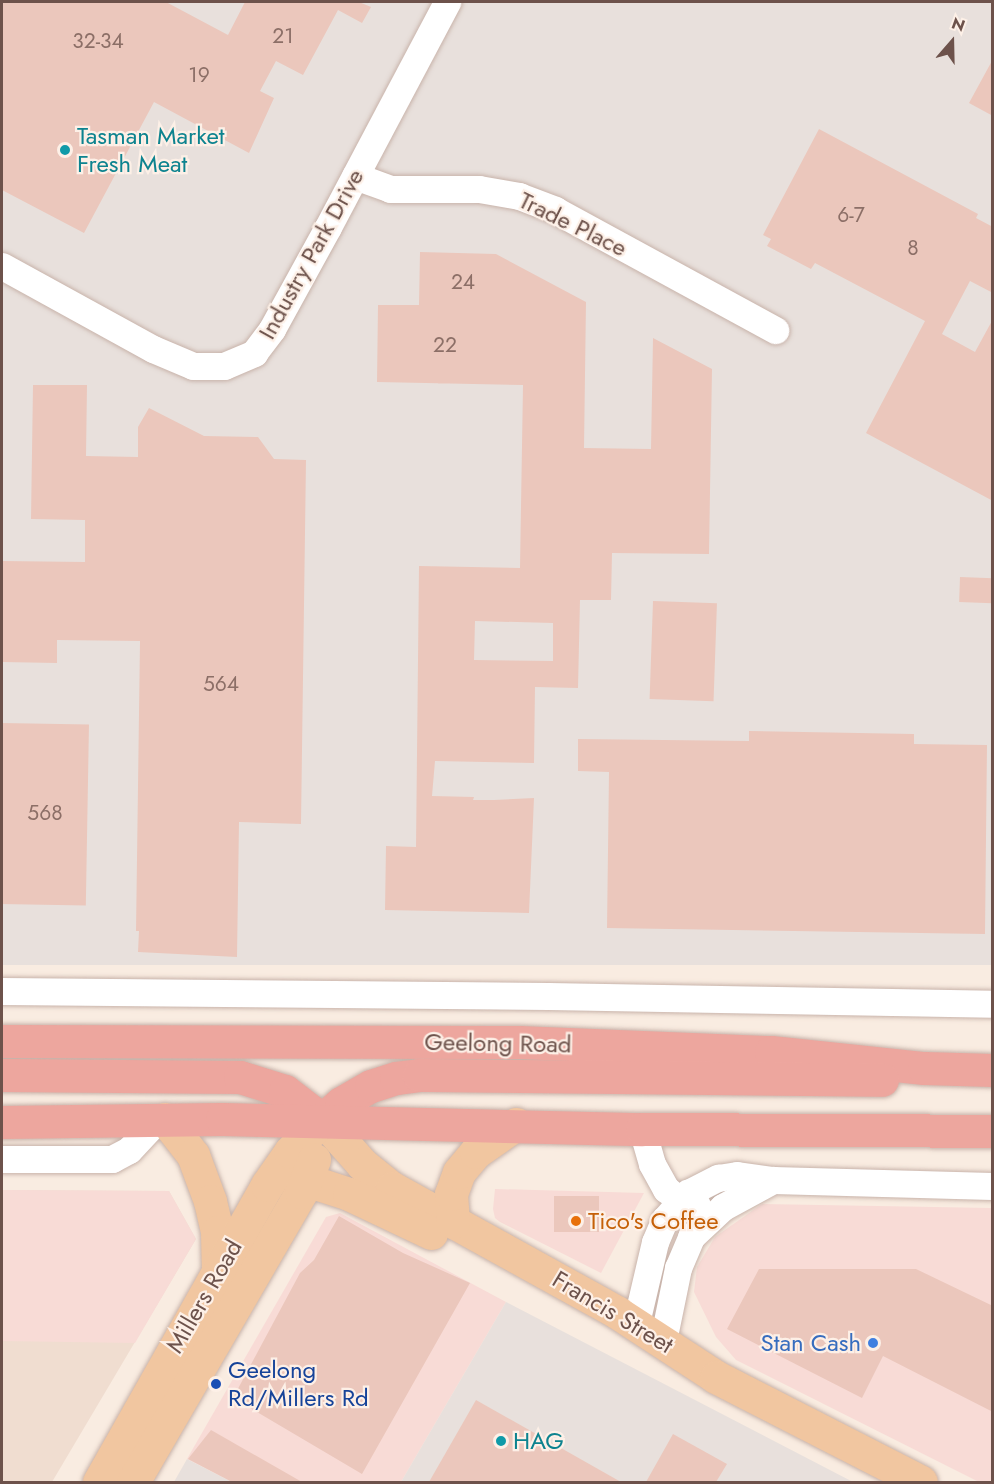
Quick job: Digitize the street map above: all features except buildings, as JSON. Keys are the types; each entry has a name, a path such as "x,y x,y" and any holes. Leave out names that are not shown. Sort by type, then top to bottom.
{"highway":[{"name":"Geelong Road","path":"2,1041 519,1042 782,1052 955,1070 993,1070"},
{"path":"323,1120 346,1100 371,1086 396,1078 419,1075 845,1081 901,1078 955,1070"},
{"path":"2,1075 240,1077 285,1091 323,1120"},
{"path":"2,1122 162,1119 323,1120 516,1124 642,1130 993,1131"}],"main road":[{"path":"162,1119 193,1155 210,1201 231,1280"},
{"name":"Millers Road","path":"99,1482 231,1280 306,1180 323,1120"},
{"name":"Millers Road","path":"133,1482 231,1280 275,1173 290,1152 323,1120"},
{"path":"323,1120 362,1164 385,1183 453,1222 498,1258 600,1327 647,1337 716,1377 921,1482"},
{"path":"453,1222 451,1194 459,1172 476,1152 516,1124"},
{"path":"306,1180 355,1196 498,1258"}],"street":[{"name":"Industry Park Drive","path":"2,266 153,349 193,366 224,366 254,353 272,329 356,176 447,2"},
{"name":"Trade Place","path":"356,176 390,189 479,189 519,196 555,210 775,330"},
{"name":"Geelong Road","path":"2,992 548,996 993,1004"},
{"path":"2,1159 112,1159 129,1150 162,1119"},
{"path":"642,1130 661,1181 669,1193 680,1200 702,1206 723,1206"},
{"path":"647,1337 657,1235 665,1219 680,1200 699,1186 725,1176 773,1180 993,1186"},
{"path":"647,1337 685,1248 699,1227 723,1206 773,1180"}],"shaded area":[{"path":"2,2 992,2 992,965 2,965"},
{"path":"495,1189 644,1193 601,1273 500,1222 495,1218 493,1209"},
{"path":"2,1190 169,1191 196,1239 52,1482 2,1482"},
{"path":"2,1190 169,1191 196,1239 135,1343 2,1341"},
{"path":"762,1204 992,1208 992,1482 979,1482 736,1360 716,1337 694,1292 697,1267 715,1237"},
{"path":"340,1213 506,1302 401,1482 232,1482 187,1459 326,1217"},
{"path":"506,1302 853,1482 401,1482"},
{"path":"187,1459 232,1482 174,1482"}],"place":[{"name":"Tasman Market Fresh Meat","path":"65,150"},
{"name":"Tico's Coffee","path":"576,1221"},
{"name":"Stan Cash","path":"873,1343"},
{"name":"Geelong Rd/Millers Rd","path":"216,1384"},
{"name":"HAG","path":"501,1441"}]}
